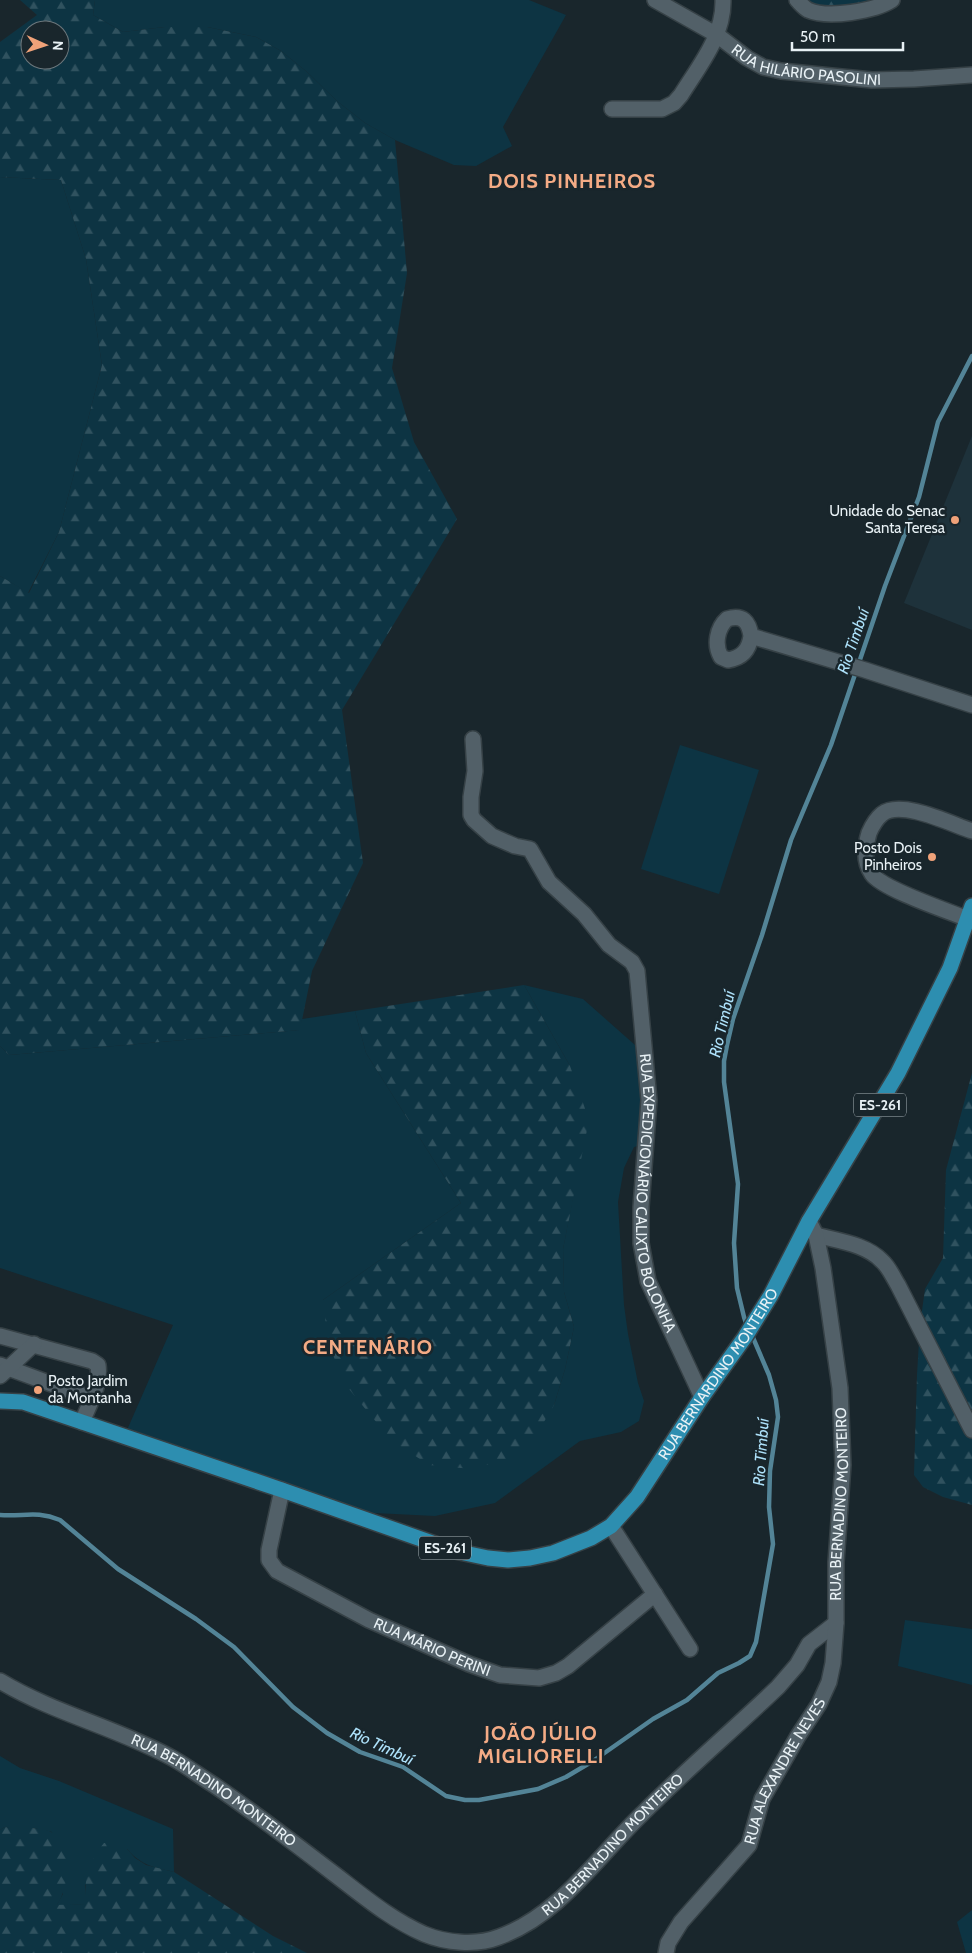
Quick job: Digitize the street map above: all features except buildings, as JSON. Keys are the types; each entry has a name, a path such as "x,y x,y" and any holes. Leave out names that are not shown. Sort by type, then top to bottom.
{"main road":[{"name":"RUA BERNARDINO MONTEIRO","path":"282,1490 455,1551 488,1558 522,1558 553,1553 591,1538 611,1526 637,1497 702,1397 745,1336 770,1295 809,1221 898,1073 950,968 970,913"},
{"name":"ES-261","path":"0,1401 23,1402 282,1490"}],"street":[{"name":"RUA HILÁRIO PASOLINI","path":"654,0 717,35 763,67 781,71 872,80 972,75"},
{"path":"612,109 662,109 674,103 681,95 717,35 723,16 724,0"},
{"path":"797,0 809,10 841,13 874,9 892,0"},
{"path":"750,636 865,670 972,705"},
{"name":"RUA EXPEDICIONÁRIO CALIXTO BOLONHA","path":"473,739 475,772 470,805 471,815 474,820 492,836 515,846 530,849 549,882 584,914 609,945 632,962 637,971 649,1100 641,1207 641,1243 648,1281 702,1397"},
{"path":"970,913 885,885 872,874 866,858 867,841 873,824 883,813 898,809 913,810 972,831"},
{"name":"RUA BERNADINO MONTEIRO","path":"0,1681 52,1708 109,1728 177,1760 288,1838 396,1920 426,1935 453,1942 475,1942 496,1938 525,1926 559,1901 641,1814 778,1687 797,1665 809,1644 836,1623 836,1562 842,1465 840,1388 824,1268 816,1236 809,1221"},
{"path":"816,1236 866,1249 873,1252 884,1262 898,1285 972,1430"},
{"path":"0,1336 92,1361 98,1365 99,1373 92,1399 82,1422"},
{"path":"3,1370 34,1344"},
{"path":"3,1370 92,1399"},
{"path":"0,1393 23,1402"},
{"name":"RUA MÁRIO PERINI","path":"282,1490 269,1550 270,1560 277,1571 368,1620 469,1664 500,1675 539,1678 556,1673 568,1666 655,1594"},
{"path":"611,1526 690,1649"},
{"name":"RUA ALEXANDRE NEVES","path":"666,1953 668,1944 681,1922 749,1845 762,1799 798,1736 819,1704 829,1682 833,1663 836,1623"}],"shaded area":[{"name":"Unidade do Senac Santa Teresa","path":"972,436 972,630 904,603"}],"green space":[{"path":"20,0 95,0 93,15 123,32 165,27 207,27 256,37 281,51 307,72 338,102 365,123 395,140 407,273 392,368 414,442 457,519 342,710 363,863 312,971 300,1030 9,1055 0,1046 0,576 29,593 59,532 102,365 86,259 61,180 0,177 0,42 20,27 20,70 70,70 70,20 30,20 37,15"},
{"path":"95,0 529,0 566,15 503,127 512,146 476,166 454,165 395,140 365,123 338,102 307,72 281,51 256,37 207,27 165,27 123,32 93,15"},
{"path":"805,0 887,0 830,9 806,4"},
{"path":"0,177 61,180 86,259 102,365 59,532 28,593 0,576"},
{"path":"680,745 759,770 719,894 641,869"},
{"path":"524,985 583,999 635,1045 647,1090 649,1143 634,1147 624,1168 618,1202 624,1305 638,1383 644,1401 639,1421 621,1432 580,1441 495,1503 435,1516 354,1512 127,1430 173,1325 0,1268 0,1046 9,1055 299,1030 302,1019 355,1011 366,1053 461,1203 323,1300 554,1405 565,1369 574,1327 564,1292 563,1249 573,1197 570,1066"},
{"path":"524,985 570,1066 589,1120 563,1249 564,1292 574,1327 565,1369 554,1405 535,1437 510,1458 472,1469 429,1465 391,1440 344,1383 328,1342 323,1300 461,1203 366,1053 355,1011"},
{"path":"972,1073 972,1505 943,1497 923,1487 914,1475 917,1375 920,1325 925,1289 943,1258 946,1170"},
{"path":"905,1620 972,1629 972,1685 898,1666"},
{"path":"0,1756 20,1768 59,1781 173,1829 174,1872 143,1862 132,1855 127,1849 85,1885 85,1904 56,1906 63,1894 52,1832 34,1828 17,1830 5,1827 0,1830"},
{"path":"5,1827 46,1830 58,1837 62,1843 67,1860 67,1870 65,1888 57,1905 85,1904 88,1872 94,1858 104,1843 116,1843 127,1849 135,1858 146,1865 174,1872 273,1936 307,1953 0,1953 0,1830"},
{"path":"972,1910 972,1953 966,1953 957,1922"}],"waterway":[{"name":"Rio Timbuí","path":"747,1326 737,1288 734,1243 738,1184 724,1082 724,1061 733,1019 762,935 791,840 831,745 885,586 919,497 938,422 972,356"},
{"name":"Rio Timbuí","path":"0,1515 44,1515 60,1520 118,1569 196,1619 234,1647 293,1707 327,1733 360,1752 403,1767 446,1796 465,1800 479,1800 538,1789 566,1777 593,1761 653,1719 687,1700 718,1673 750,1656 756,1642 773,1544 769,1507 770,1471 778,1417 776,1400 769,1375 751,1333"}],"place":[{"name":"Unidade do Senac Santa Teresa","path":"955,520"},
{"name":"Posto Dois Pinheiros","path":"932,857"},
{"name":"Posto Jardim da Montanha","path":"38,1390"}],"district":[{"name":"DOIS PINHEIROS","path":"572,181"},
{"name":"CENTENÁRIO","path":"368,1347"},
{"name":"JOÃO JÚLIO MIGLIORELLI","path":"541,1744"}]}
